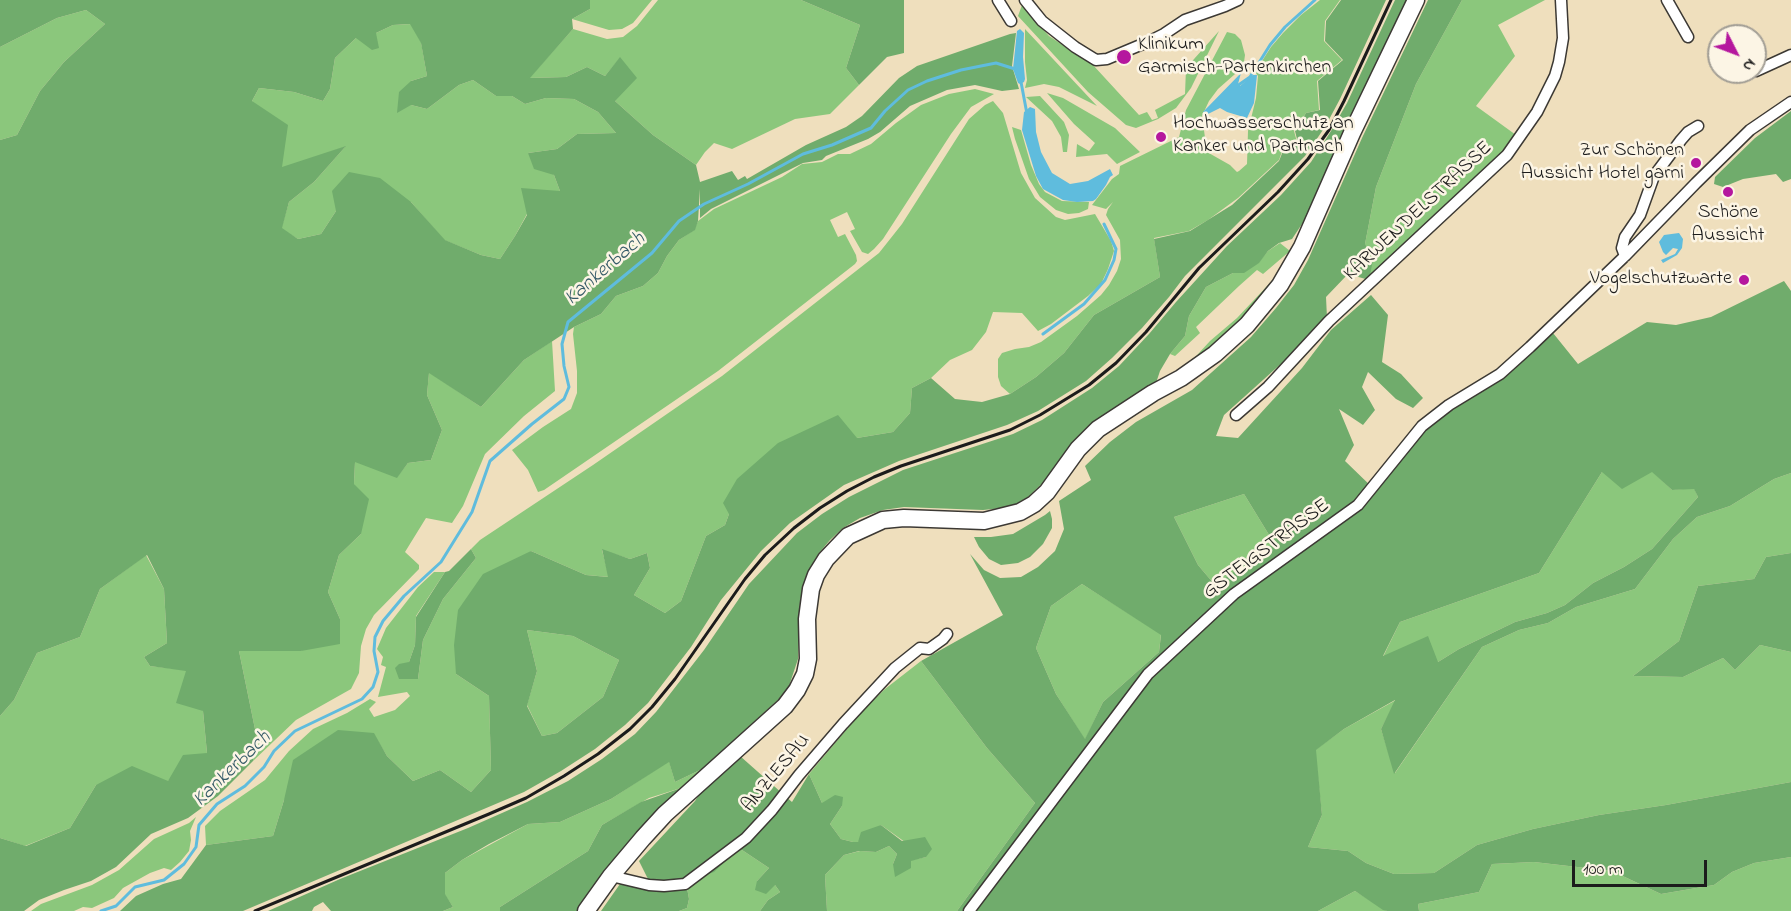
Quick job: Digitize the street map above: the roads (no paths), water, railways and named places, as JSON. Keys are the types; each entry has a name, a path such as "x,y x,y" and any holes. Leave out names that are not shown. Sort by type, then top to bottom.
{"main road":[{"path":"586,911 611,876 665,814 785,706 797,690 805,674 808,658 807,619 811,589 826,559 848,536 883,520 904,518 984,521 1020,512 1034,504 1047,492 1078,449 1098,429 1153,393 1182,378 1215,354 1246,325 1280,285 1302,247 1352,134 1416,0"}],"street":[{"path":"998,0 1011,21"},
{"path":"1025,0 1042,21 1096,60 1107,59 1150,41 1185,20 1238,0"},
{"name":"KARWENDELSTRASSE","path":"1236,415 1269,387 1329,321 1507,155 1537,112 1555,76 1563,38 1561,0"},
{"path":"1667,0 1688,37"},
{"path":"1767,66 1791,55"},
{"name":"GSTEIGSTRASSE","path":"969,911 1148,674 1234,594 1358,505 1422,426 1449,405 1500,374 1625,256 1750,130 1791,102"},
{"path":"1625,256 1622,248 1625,237 1640,214 1654,176 1688,132 1698,126"},
{"name":"ANZLESAU","path":"611,876 656,886 685,884 746,838 843,724 896,668 920,648 929,649 946,634"}],"water":[{"path":"1020,29 1024,33 1025,79 1020,84 1013,69 1017,31"},
{"path":"1241,73 1238,84 1240,86 1253,75 1257,75 1254,103 1247,118 1220,108 1206,115 1203,112"},
{"path":"1030,107 1035,109 1036,132 1041,152 1052,173 1070,184 1088,181 1110,169 1113,175 1096,199 1077,202 1063,200 1043,189 1036,176 1022,130 1024,112"},
{"path":"1679,233 1683,239 1682,248 1677,255 1663,263 1661,260 1675,254 1678,249 1673,248 1666,255 1659,242 1664,235"}],"waterway":[{"name":"Kankerbach","path":"1237,86 1250,77 1270,45 1285,27 1315,0"},
{"name":"Kankerbach","path":"101,911 116,906 135,887 164,880 184,864 196,847 199,825 217,804 245,786 264,767 274,751 295,731 362,699 373,687 378,672 374,651 375,637 383,621 404,596 441,562 472,512 490,461 564,399 569,387 562,344 568,322 652,253 679,221 704,204 748,184 803,154 832,145 871,128 885,111 908,90 927,81 961,70 996,63 1015,69"},
{"name":"Kankerbach","path":"1021,82 1027,114"},
{"path":"1043,334 1084,304 1105,280 1116,249 1104,224"}],"railway":[{"path":"255,911 526,798 564,776 598,754 630,729 652,707 765,555 820,508 874,477 1010,430 1040,415 1089,385 1116,363 1146,332 1199,268 1278,192 1308,159 1329,130 1391,0"}],"place":[{"name":"Klinikum Garmisch-Partenkirchen","path":"1124,57"},
{"name":"Hochwasserschutz an Kanker und Partnach","path":"1161,137"},
{"name":"Zur Schönen Aussicht Hotel garni","path":"1696,163"},
{"name":"Schöne Aussicht","path":"1728,192"},
{"name":"Vogelschutzwarte","path":"1744,280"}]}
